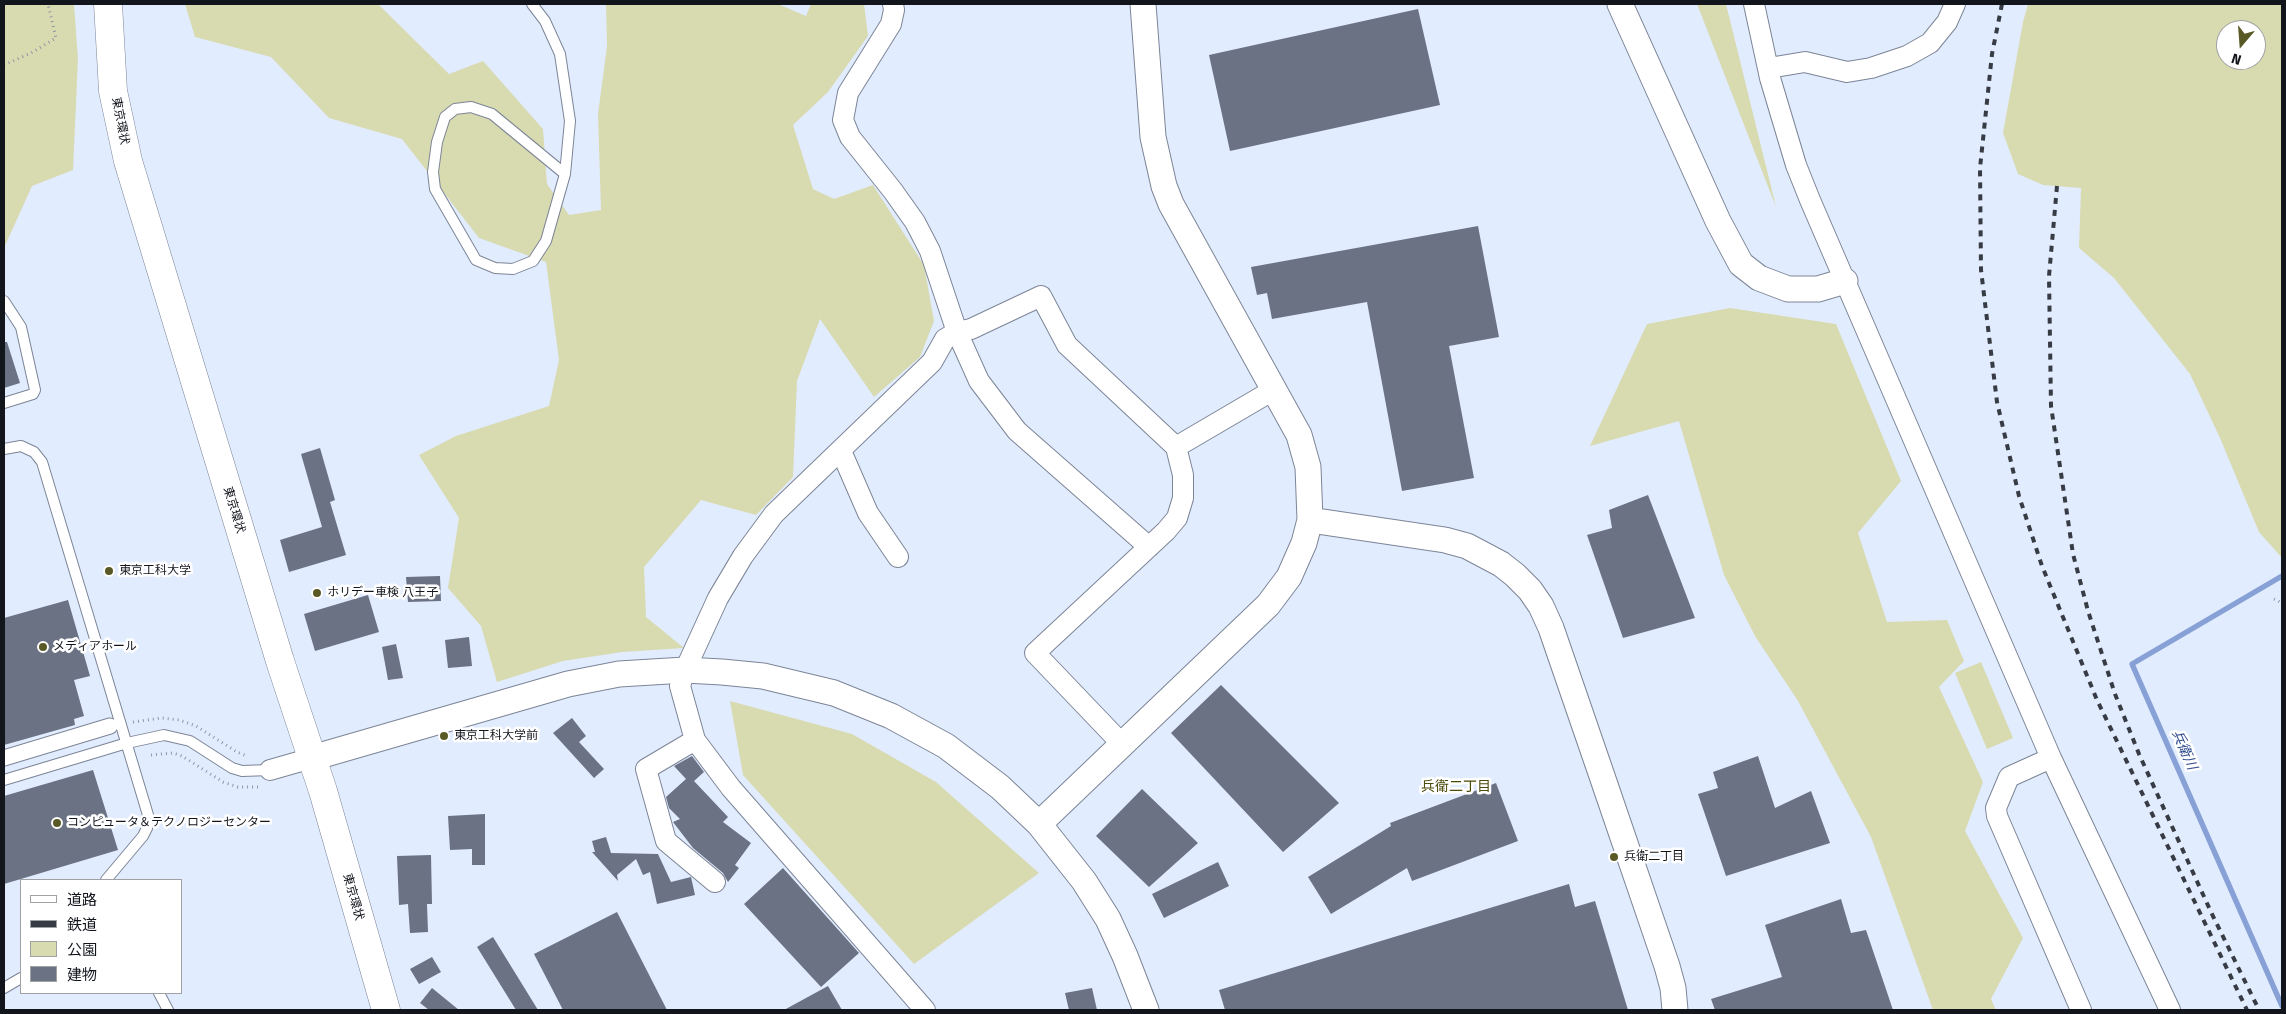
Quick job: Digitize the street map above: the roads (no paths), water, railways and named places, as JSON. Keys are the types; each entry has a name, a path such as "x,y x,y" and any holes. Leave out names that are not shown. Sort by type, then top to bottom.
{"highway":[{"name":"東京環状","path":"108,4 114,91 128,161 280,661 312,758 386,1010"}],"street":[{"path":"893,4 894,10 891,24 853,82 848,94 843,120 850,137 915,222 930,251 957,332 979,380 1017,431 1149,547"},
{"path":"1039,824 1274,598 1289,577 1299,556 1310,520 1310,490 1305,451 1299,435 1171,204 1164,186 1153,137 1143,4"},
{"path":"1620,4 1718,221 1741,264 1759,278 1788,289 1818,289 1845,281"},
{"path":"1754,4 1769,68 1796,165 2051,758 2170,1010"},
{"path":"1769,68 1805,62 1847,72 1872,68 1907,56 1930,43 1947,22 1955,4"},
{"path":"925,1010 731,788 695,740 680,686 685,670 718,598 743,556 774,514 932,362 945,339 957,332 971,329 1041,296 1067,345 1176,446 1183,475 1183,498 1177,518 1149,547 1036,653 1122,744"},
{"path":"1176,446 1275,389"},
{"path":"841,451 868,513 898,556"},
{"path":"1310,520 1445,540 1467,546 1501,564 1516,575 1530,590 1541,606 1551,628 1667,966 1673,988 1675,1010"},
{"path":"270,770 568,684 619,674 685,670 763,676 798,683 834,693 891,716 946,746 975,767 1039,824 1084,881 1104,913 1118,938 1146,1010"},
{"path":"4,758 110,726"},
{"path":"695,740 646,770 666,841 715,882"},
{"path":"2051,758 2009,776 1996,812 2081,1010"}],"lane":[{"path":"532,4 545,21 560,54 570,121 565,174 546,240 533,260 513,269 495,268 476,260 435,189 434,164 437,142 445,117 455,109 471,107 492,114 565,174"},
{"path":"4,302 21,327 35,390 33,394 4,402"},
{"path":"4,448 21,446 34,452 42,462 127,743 148,821 143,836 107,879"},
{"path":"4,780 153,736 177,736 190,741 232,768 253,772 270,770"},
{"path":"4,988 20,979"},
{"path":"160,994 168,1010"}],"waterway":[{"name":"兵衛川","path":"2282,576 2132,664 2282,1006"}],"railway":[{"path":"2002,4 1992,54 1980,168 1981,270 1997,402 2019,496 2042,566 2097,700 2247,1010"},
{"path":"2057,186 2049,276 2051,406 2073,554 2088,611 2115,694 2139,754 2211,912 2259,1010"}],"place":[{"name":"東京工科大学","path":"109,571"},
{"name":"ホリデー車検 八王子","path":"317,593"},
{"name":"メディアホール","path":"43,647"},
{"name":"東京工科大学前","path":"444,736"},
{"name":"コンピュータ＆テクノロジーセンター","path":"57,823"},
{"name":"兵衛二丁目","path":"1614,857"}],"district":[{"name":"兵衛二丁目","path":"1456,787"}]}
